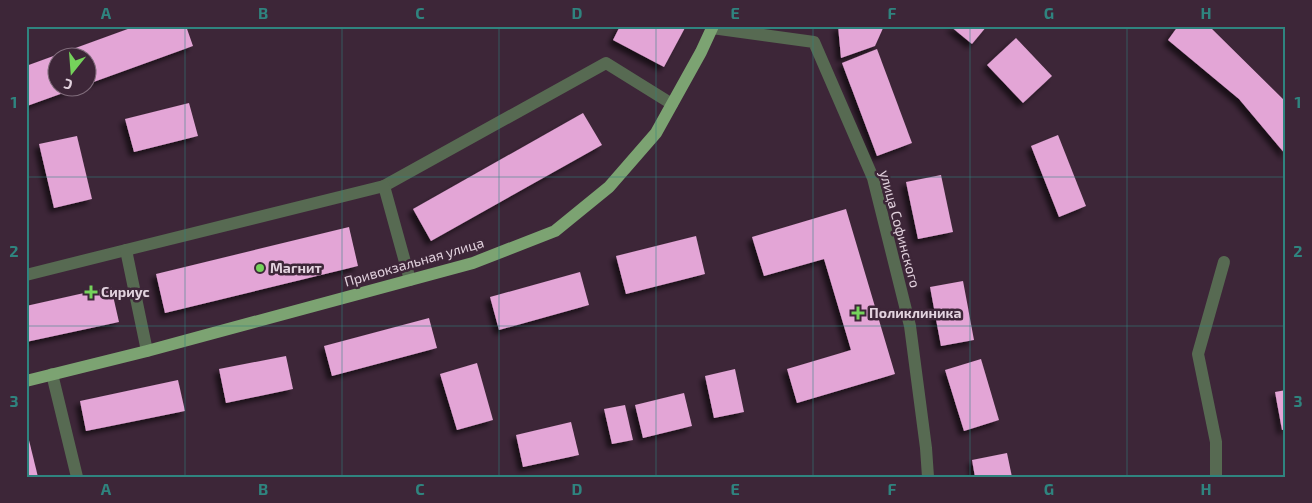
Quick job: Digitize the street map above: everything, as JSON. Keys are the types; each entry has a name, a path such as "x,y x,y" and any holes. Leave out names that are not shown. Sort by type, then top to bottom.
{"main road":[{"name":"Привокзальная улица","path":"26,381 473,263 555,231 609,186 656,133 701,52 712,27"}],"street":[{"name":"улица Софинского","path":"712,27 814,42 873,178 910,326 928,477"},
{"path":"26,274 384,186 606,63 672,104"},
{"path":"384,186 410,280"},
{"path":"126,250 147,350"},
{"path":"1216,477 1216,442 1198,354 1224,262"},
{"path":"52,374 78,477"}],"building":[{"path":"136,26 186,26 193,46 98,80 98,48 76,48"},
{"path":"620,26 686,26 664,67 613,40"},
{"path":"838,26 884,26 875,46 841,58"},
{"path":"950,26 987,26 972,44"},
{"path":"1178,26 1209,26 1286,102 1286,155 1239,99 1168,40"},
{"path":"1016,38 1052,76 1023,103 987,65"},
{"path":"877,49 912,143 877,156 842,63"},
{"path":"48,58 49,98 27,106 26,66"},
{"path":"189,103 198,136 134,152 125,119"},
{"path":"583,113 602,145 431,241 413,209"},
{"path":"1058,135 1086,206 1059,217 1031,146"},
{"path":"77,136 92,199 54,208 39,144"},
{"path":"941,175 953,232 918,239 906,182"},
{"name":"Поликлиника","path":"846,209 895,374 797,403 787,369 851,350 824,259 764,276 752,237"},
{"path":"349,227 358,266 165,313 156,274"},
{"path":"696,236 705,274 626,294 616,256"},
{"path":"580,272 589,305 499,330 490,297"},
{"path":"963,281 974,340 941,346 930,287"},
{"path":"111,287 119,322 26,342 26,306"},
{"path":"429,318 437,348 332,376 324,346"},
{"path":"286,356 293,389 226,403 219,369"},
{"path":"981,359 999,420 964,431 945,370"},
{"path":"477,363 493,420 457,430 440,374"},
{"path":"735,369 744,412 714,418 705,376"},
{"path":"178,380 185,411 86,431 80,401"},
{"path":"1286,390 1286,429 1282,430 1275,392"},
{"path":"684,393 692,426 643,438 635,405"},
{"path":"625,405 633,440 612,444 604,409"},
{"path":"571,422 579,455 523,467 516,435"},
{"path":"27,432 38,477 26,477"},
{"path":"1007,453 1012,477 975,477 972,460"}],"place":[{"name":"Магнит","path":"260,268"},
{"name":"Сириус","path":"91,292"},
{"name":"Поликлиника","path":"858,313"}]}
